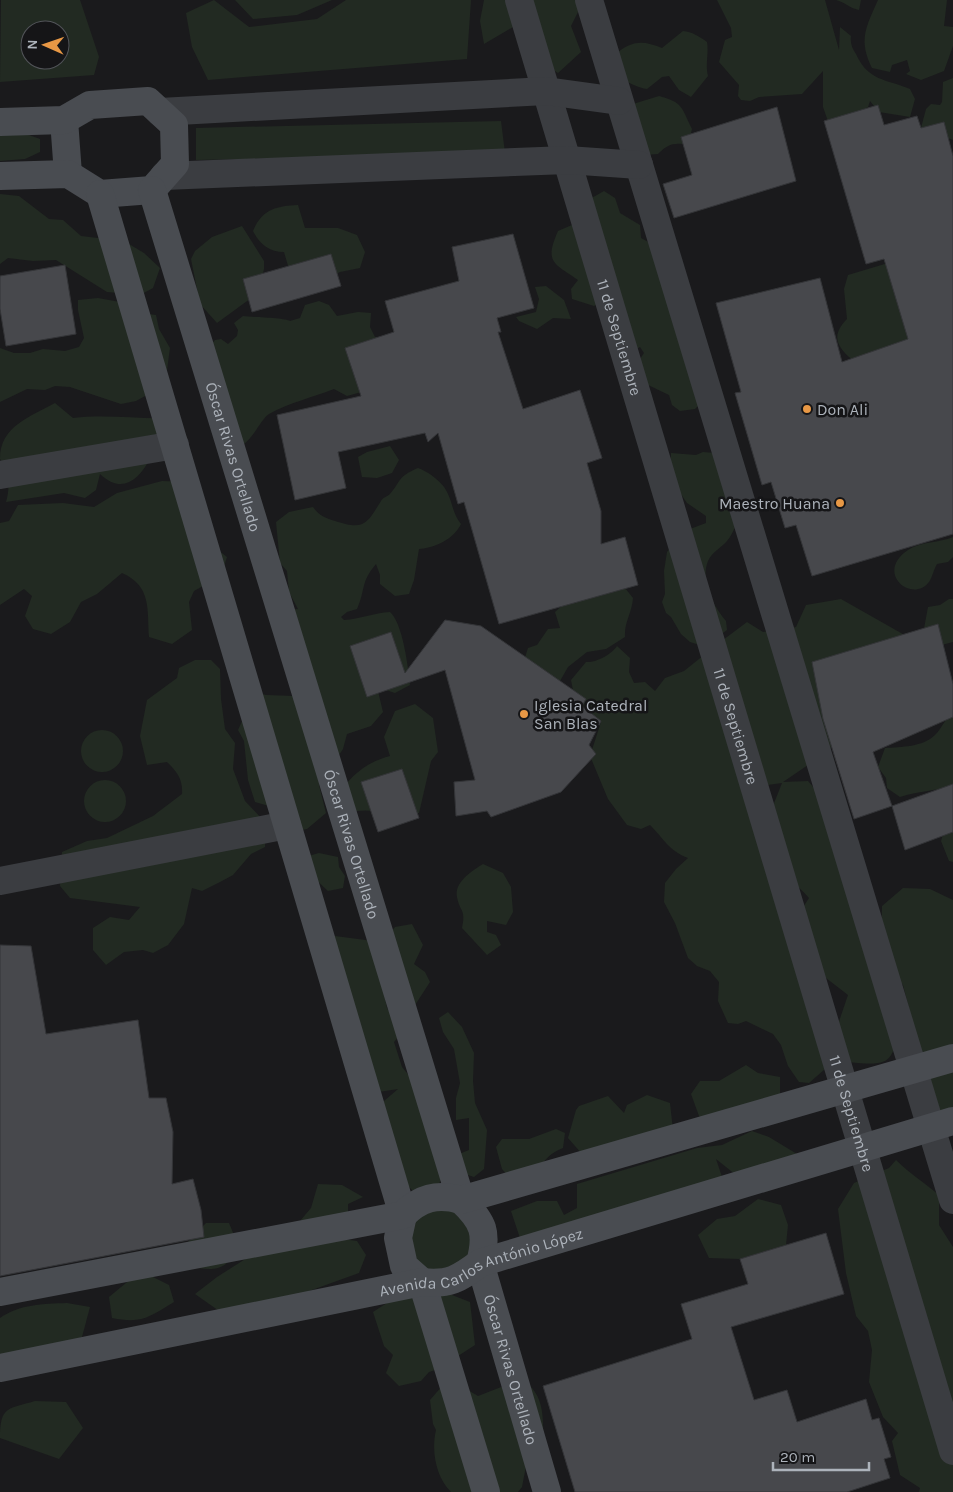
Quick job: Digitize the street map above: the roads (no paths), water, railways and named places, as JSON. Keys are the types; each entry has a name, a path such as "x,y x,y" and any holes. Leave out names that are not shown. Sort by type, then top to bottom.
{"street":[{"name":"11 de Septiembre","path":"519,0 953,1451"},
{"path":"589,0 913,1069 942,1124 953,1200"},
{"path":"160,112 546,91 619,100"},
{"path":"0,122 64,120 90,105 148,100 174,125 175,164 158,183"},
{"path":"64,120 68,174"},
{"path":"100,194 158,183 567,160 639,166"},
{"path":"0,176 68,174 100,194 403,1215 398,1238 404,1266 422,1282 486,1492"},
{"name":"Óscar Rivas Ortellado","path":"158,183 461,1200 478,1216 485,1242 480,1263 547,1492"},
{"path":"0,475 175,445"},
{"path":"0,881 287,825"},
{"path":"0,1292 403,1215 415,1203 444,1196 461,1200 953,1058"},
{"name":"Avenida Carlos António López","path":"0,1368 422,1282 439,1284 460,1278 480,1263 942,1124"}],"place":[{"name":"Don Ali","path":"807,409"},
{"name":"Maestro Huana","path":"840,503"},
{"name":"Iglesia Catedral San Blas","path":"524,714"}]}
